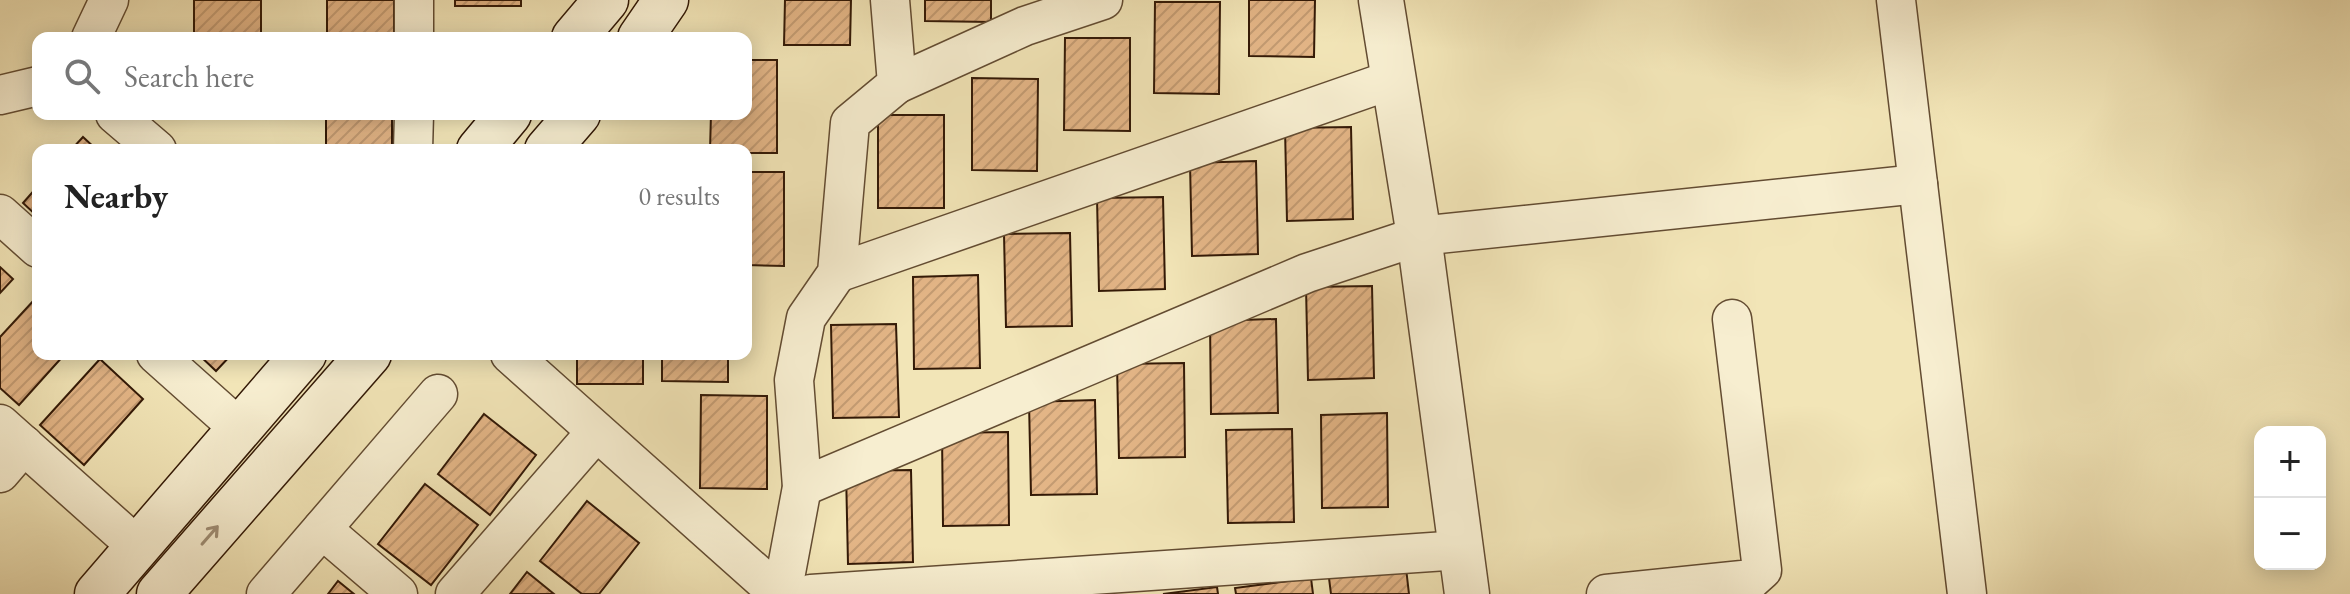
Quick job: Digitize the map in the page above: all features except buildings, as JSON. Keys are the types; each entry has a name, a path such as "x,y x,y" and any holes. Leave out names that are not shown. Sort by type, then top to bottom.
{"main road":[{"path":"579,32 606,0"},
{"path":"644,32 666,0"},
{"path":"1381,0 1419,236 1467,594"},
{"path":"484,144 504,120"},
{"path":"552,144 573,120"},
{"path":"97,594 299,360"},
{"path":"159,594 364,360"}],"street":[{"path":"94,32 109,0"},
{"path":"414,0 414,32"},
{"path":"890,0 897,84"},
{"path":"517,360 780,594 802,487 794,380 806,318 837,273 850,123 897,84 1025,26 1103,0"},
{"path":"1896,0 1967,594"},
{"path":"837,273 1394,79"},
{"path":"0,95 32,87"},
{"path":"122,120 150,144"},
{"path":"413,144 414,120"},
{"path":"802,487 1307,273 1419,236 1918,184"},
{"path":"0,214 32,243"},
{"path":"1606,594 1752,579 1762,570 1732,319"},
{"path":"163,360 240,429"},
{"path":"266,594 438,394"},
{"path":"455,594 596,432"},
{"path":"8,447 139,548"},
{"path":"322,529 398,594"},
{"path":"811,594 1461,550"}]}
